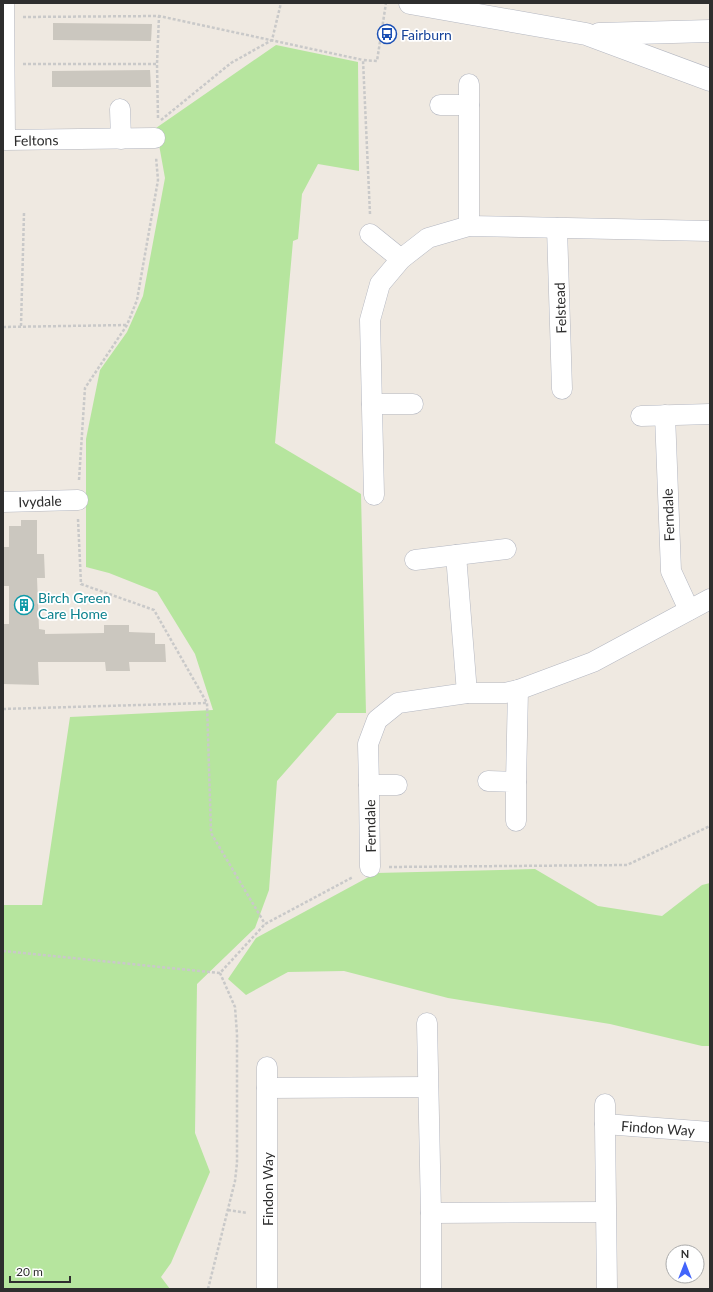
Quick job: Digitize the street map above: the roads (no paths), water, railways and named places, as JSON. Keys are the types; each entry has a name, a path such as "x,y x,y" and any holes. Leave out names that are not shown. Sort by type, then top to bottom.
{"street":[{"name":"Feltons","path":"4,3 5,140 121,139 157,130"},
{"path":"410,3 586,34 710,80"},
{"path":"586,34 710,31"},
{"path":"469,84 469,226"},
{"path":"440,105 469,105"},
{"path":"120,109 121,139"},
{"path":"374,495 370,320 380,284 401,259 428,238 469,226 710,231"},
{"name":"Felstead","path":"557,228 562,389"},
{"path":"370,234 401,259"},
{"path":"372,404 413,404"},
{"path":"641,416 707,414"},
{"name":"Ferndale","path":"665,415 671,571 689,610"},
{"name":"Ivydale","path":"3,502 78,500"},
{"path":"415,560 506,549"},
{"path":"456,555 467,693"},
{"name":"Ferndale","path":"370,867 368,744 377,720 398,703 467,693 505,693 518,690 593,662 710,599"},
{"path":"516,822 518,690"},
{"path":"488,781 516,782"},
{"name":"Ferndale","path":"369,785 397,785"},
{"path":"427,1023 431,1289"},
{"name":"Findon Way","path":"267,1067 267,1289"},
{"path":"267,1088 428,1087"},
{"name":"Findon Way","path":"605,1104 607,1289"},
{"name":"Findon Way","path":"605,1124 710,1132"},
{"path":"431,1213 605,1212"}],"place":[{"name":"Fairburn","path":"387,34"},
{"name":"Birch Green Care Home","path":"24,605"}]}
